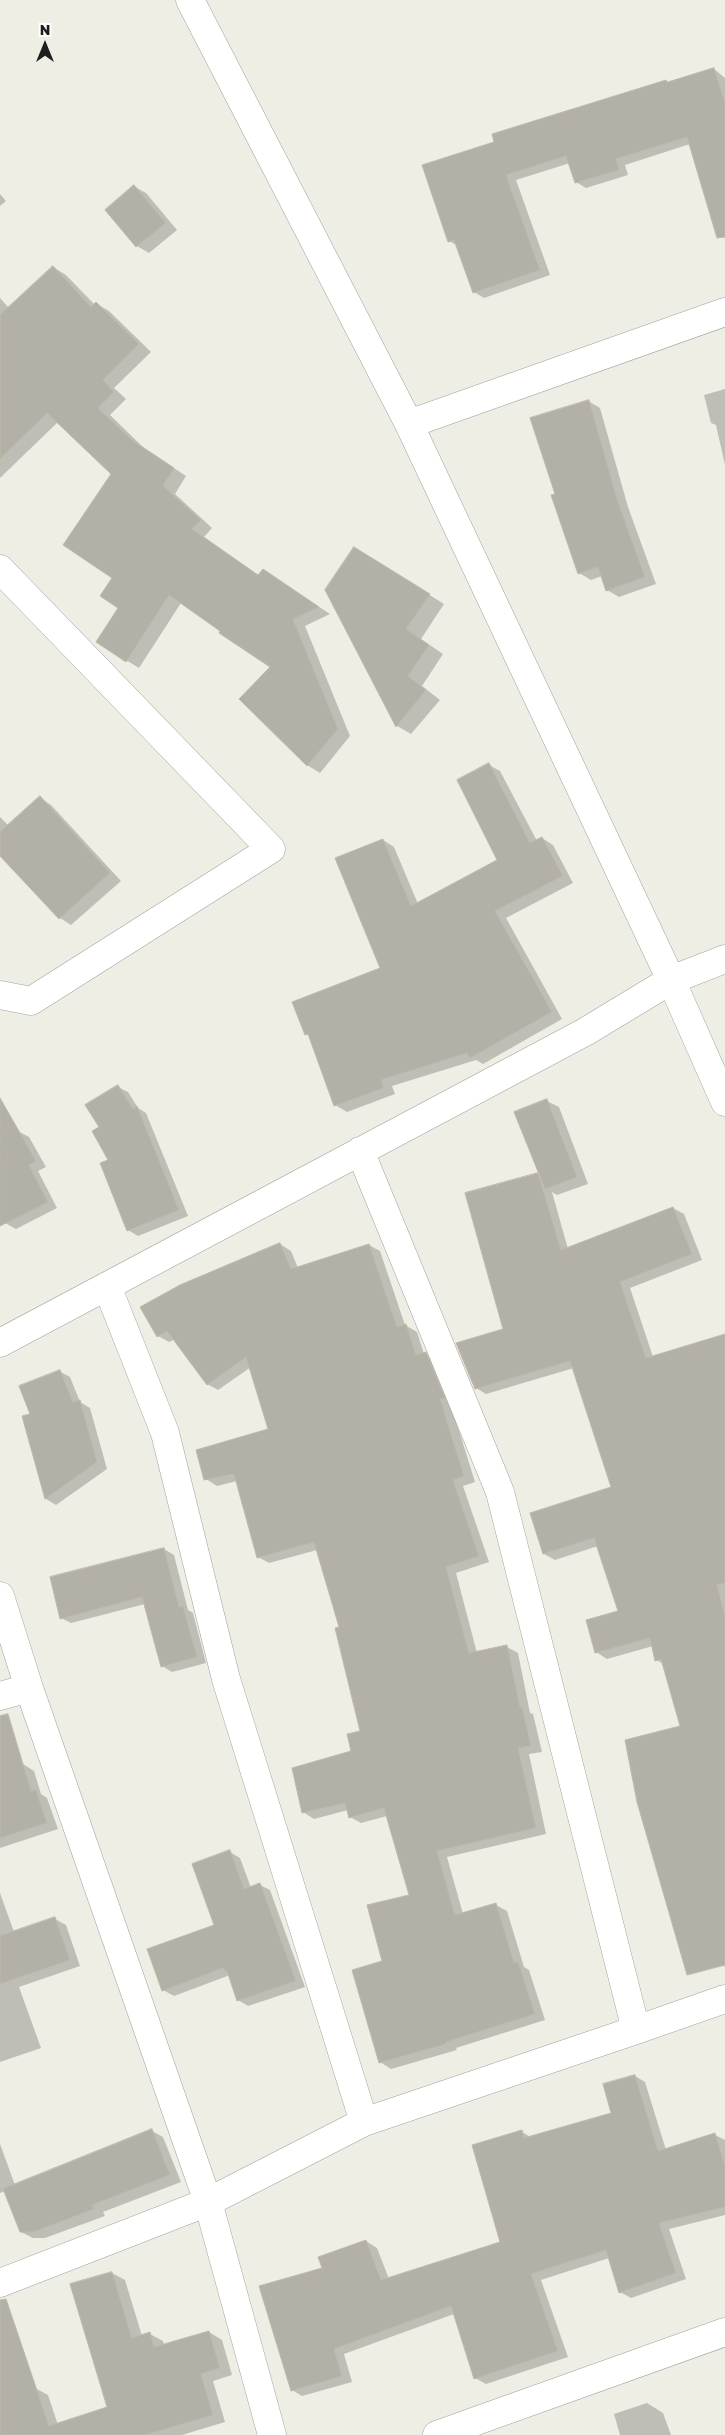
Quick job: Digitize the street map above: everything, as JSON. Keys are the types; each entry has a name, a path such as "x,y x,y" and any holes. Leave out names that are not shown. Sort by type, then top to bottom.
{"street":[{"path":"190,0 409,424 672,980 725,1102"},
{"path":"409,424 725,312"},
{"path":"0,569 271,849 31,1001 0,995"},
{"path":"0,1343 585,1032 672,980 725,959"},
{"path":"360,1151 500,1492 636,2030"},
{"path":"107,1286 165,1433 226,1679 364,2122"},
{"path":"0,1596 29,1688 208,2202 272,2435"},
{"path":"0,1696 29,1688"},
{"path":"0,2282 208,2202 364,2122 725,1999"},
{"path":"437,2435 725,2332"}],"building":[{"path":"714,68 725,103 725,237 717,238 687,137 616,159 619,170 575,183 566,156 506,175 540,270 473,293 454,240 448,242 422,165 494,142 492,134 666,80 667,82"},
{"path":"134,185 166,223 136,247 105,210"},
{"path":"53,266 91,307 96,302 139,344 103,380 114,392 98,408 132,440 174,468 163,486 201,520 192,529 258,575 263,569 319,607 293,619 338,729 307,766 239,699 270,667 219,633 220,631 169,595 126,662 96,642 118,608 100,596 112,578 63,545 111,474 47,413 0,459 0,315"},
{"path":"589,400 617,499 645,577 606,591 598,567 578,574 551,495 555,494 530,418"},
{"path":"354,547 430,594 406,629 429,645 408,676 426,690 396,727 325,590"},
{"path":"489,763 530,843 542,837 563,876 495,911 552,1012 470,1058 467,1053 381,1080 384,1088 334,1106 308,1034 305,1035 292,1002 380,968 335,858 383,839 411,906 497,860 457,780"},
{"path":"40,796 110,873 59,919 0,856 0,832"},
{"path":"118,1085 133,1109 137,1106 179,1210 127,1231 100,1163 108,1160 92,1131 99,1127 85,1105"},
{"path":"0,1098 36,1161 29,1165 48,1202 0,1226"},
{"path":"547,1099 577,1177 545,1189 514,1112"},
{"path":"538,1173 561,1250 673,1207 692,1254 620,1282 646,1358 725,1334 725,1583 717,1585 725,1616 725,1965 687,1975 637,1802 625,1740 680,1726 661,1659 655,1661 650,1638 595,1653 586,1620 618,1611 594,1538 543,1554 530,1513 611,1487 570,1361 475,1389 456,1343 503,1329 465,1193"},
{"path":"280,1243 291,1269 369,1244 397,1327 406,1324 416,1355 426,1352 445,1398 440,1399 464,1476 453,1480 479,1556 446,1567 469,1653 507,1645 520,1707 522,1707 531,1746 518,1748 536,1828 437,1851 455,1915 496,1903 514,1963 518,1962 535,2014 446,2042 446,2044 379,2063 352,1970 382,1961 367,1905 409,1895 384,1808 349,1818 345,1803 302,1813 292,1768 351,1751 347,1734 360,1731 335,1628 339,1627 314,1542 257,1558 234,1474 204,1480 196,1450 268,1429 246,1357 207,1385 167,1331 157,1337 140,1307 180,1285"},
{"path":"60,1370 73,1402 80,1400 97,1462 45,1499 22,1416 30,1414 19,1386"},
{"path":"164,1548 179,1607 183,1606 197,1657 161,1667 142,1597 60,1619 50,1577"},
{"path":"8,1714 31,1791 36,1790 47,1823 0,1838 0,1716"},
{"path":"230,1850 244,1889 260,1883 296,1981 237,2001 227,1971 223,1968 162,1991 147,1949 214,1925 192,1864"},
{"path":"55,1917 70,1960 0,1984 0,1936"},
{"path":"635,2075 658,2151 715,2133 725,2166 725,2207 659,2223 676,2273 619,2293 606,2250 531,2274 558,2351 474,2379 451,2306 334,2349 342,2376 291,2391 259,2286 322,2268 318,2257 366,2240 381,2280 500,2242 472,2145 522,2130 524,2138 611,2113 603,2084"},
{"path":"152,2129 170,2175 92,2205 94,2209 33,2232 20,2232 3,2189"},
{"path":"112,2272 132,2338 150,2332 154,2347 209,2331 220,2368 201,2374 213,2415 145,2435 0,2435 0,2300 6,2299 49,2426 107,2407 70,2284"}]}
